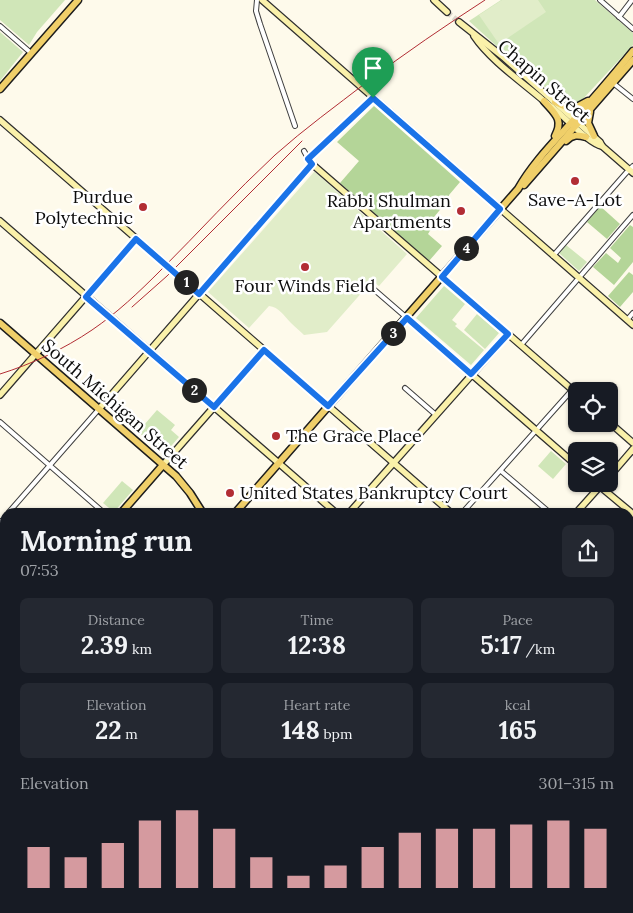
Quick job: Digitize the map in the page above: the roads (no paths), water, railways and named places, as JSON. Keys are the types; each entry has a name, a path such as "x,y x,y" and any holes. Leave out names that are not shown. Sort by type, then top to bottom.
{"main road":[{"path":"0,89 78,0"},
{"path":"575,123 633,51"},
{"path":"240,508 407,318 518,189 527,174 595,104 633,60"},
{"path":"555,102 573,109 595,96"},
{"path":"544,101 560,124 549,151"},
{"path":"594,136 588,125 588,119 595,104"},
{"path":"549,151 556,151 572,136 586,137"},
{"name":"South Michigan Street","path":"0,323 163,465 185,486 200,508"},
{"path":"125,508 163,465"}],"street":[{"path":"257,0 256,11 295,126"},
{"path":"262,0 633,325"},
{"path":"434,0 447,12"},
{"path":"600,0 633,29"},
{"path":"619,17 632,0"},
{"name":"Chapin Street","path":"459,22 486,42 555,102 586,137 602,146 632,170"},
{"path":"0,26 31,53"},
{"name":"Chapin Street","path":"471,32 481,47 544,101 594,136 602,146"},
{"path":"614,82 633,99"},
{"path":"13,508 150,352 310,161 373,98"},
{"path":"0,120 445,508"},
{"path":"304,151 310,161 568,387"},
{"path":"553,256 632,170"},
{"path":"521,345 633,215"},
{"path":"0,221 330,508"},
{"path":"0,395 136,239"},
{"path":"370,286 568,459"},
{"path":"627,320 633,312"},
{"path":"354,508 508,334"},
{"path":"163,465 264,350"},
{"path":"405,388 436,415"},
{"path":"468,508 536,430 568,398"},
{"path":"0,422 98,508"},
{"path":"618,430 633,443"},
{"path":"618,466 633,449"},
{"path":"501,471 544,508"},
{"path":"581,508 594,492"},
{"path":"608,492 626,508"}],"tunnel":[{"path":"447,12 459,22"}],"railway":[{"path":"0,374 24,366 59,350 110,317 152,279 286,145 396,61 485,0"},
{"path":"132,307 167,276 302,141"}],"place":[{"name":"Save-A-Lot","path":"575,181"},
{"name":"Purdue Polytechnic","path":"143,207"},
{"name":"Rabbi Shulman Apartments","path":"461,211"},
{"name":"Four Winds Field","path":"305,267"},
{"name":"The Grace Place","path":"276,436"},
{"name":"United States Bankruptcy Court","path":"230,493"}]}
